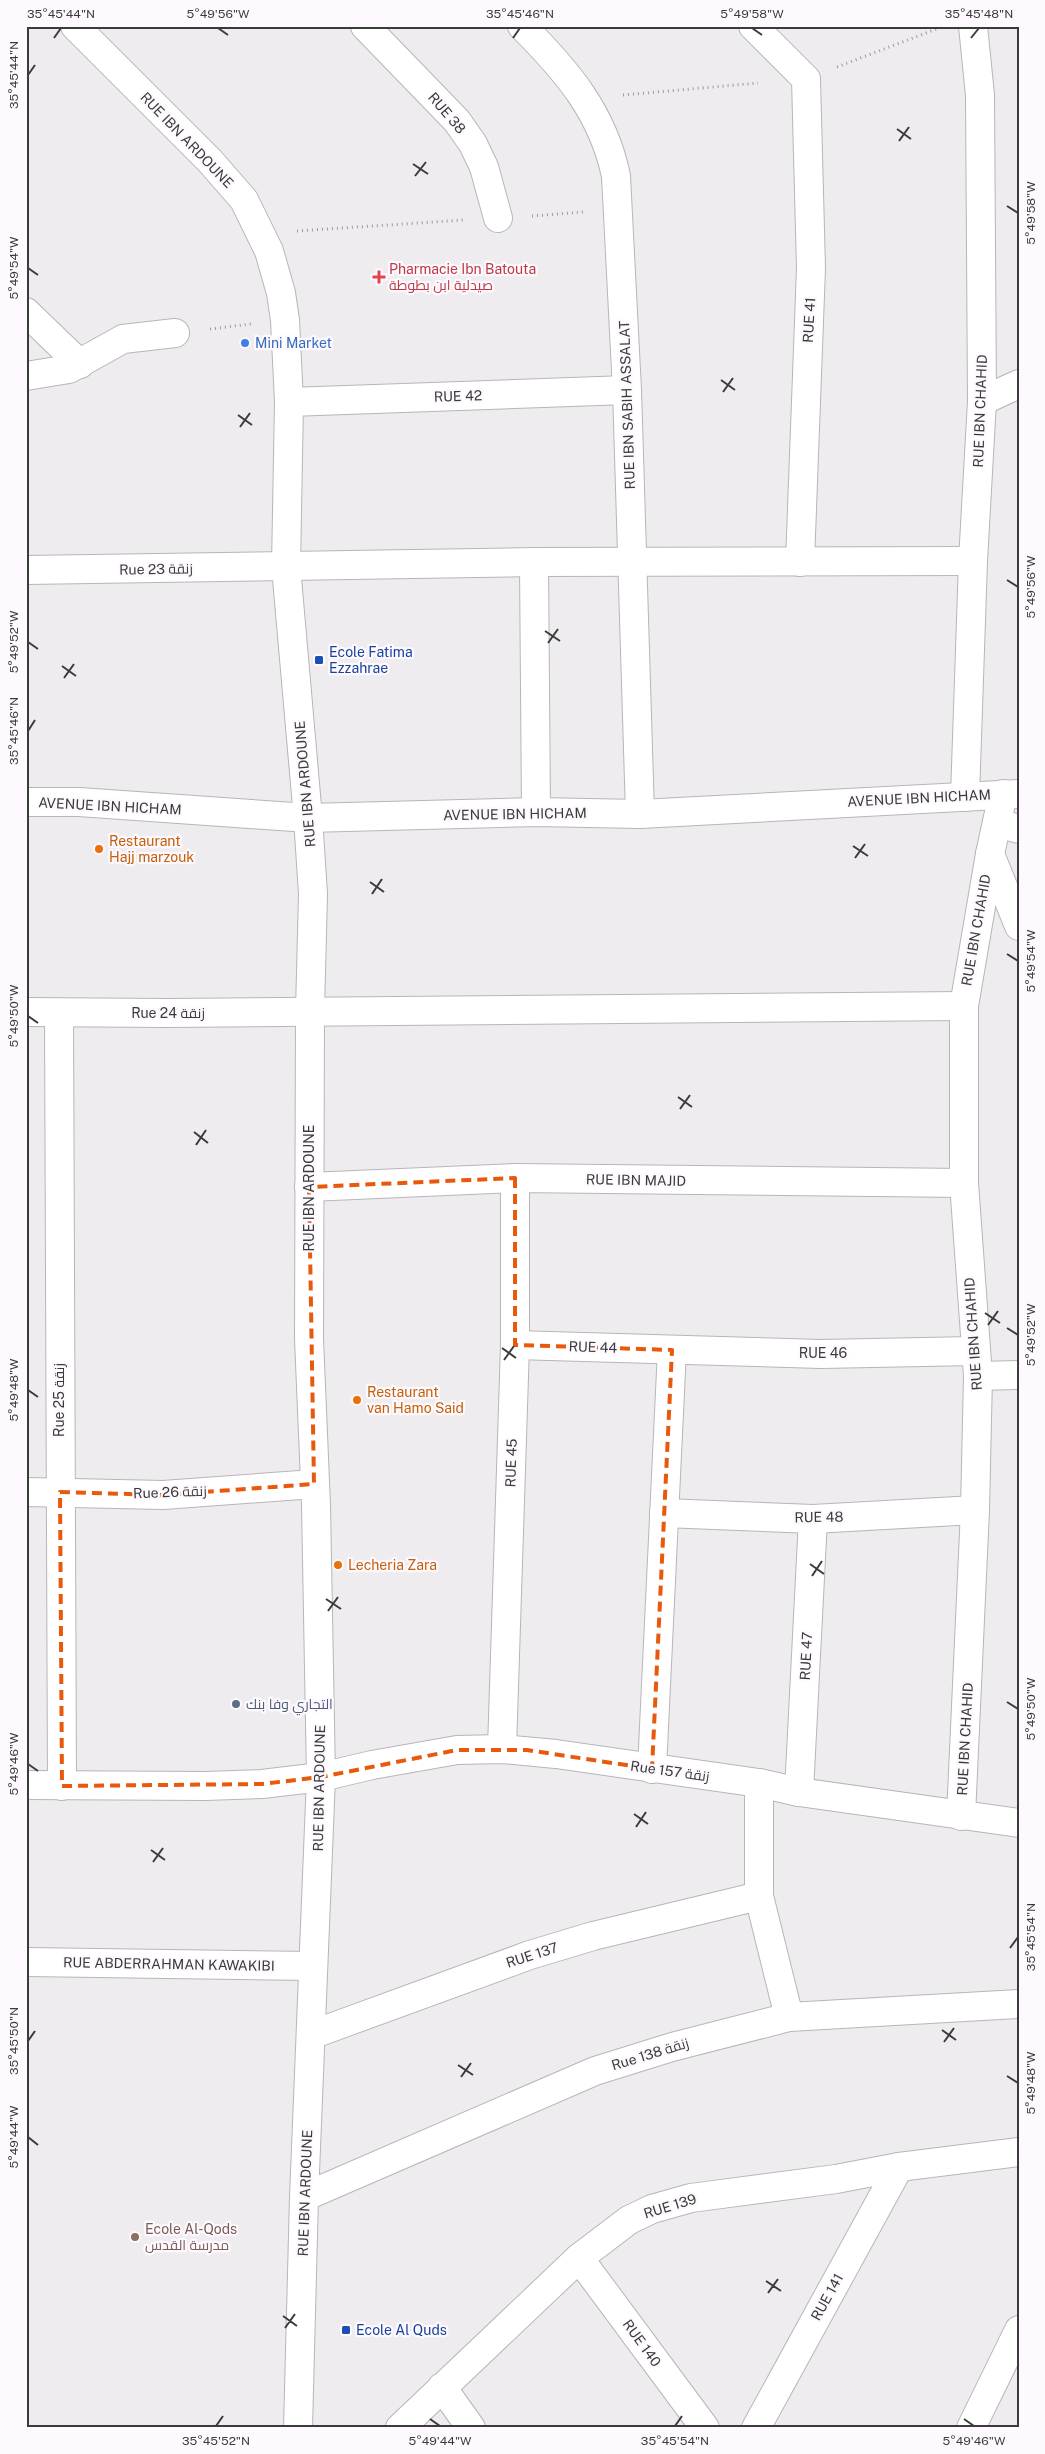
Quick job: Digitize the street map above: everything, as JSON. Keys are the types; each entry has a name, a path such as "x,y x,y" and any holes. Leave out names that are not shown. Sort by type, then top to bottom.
{"street":[{"name":"RUE IBN ARDOUNE","path":"75,26 210,161 244,200 261,233 276,269 285,320 289,402 286,567 313,894 310,1011 309,1339 316,1504 321,1777 304,2197 298,2428"},
{"name":"RUE 38","path":"365,26 463,128 484,167 498,218"},
{"name":"RUE IBN SABIH ASSALAT","path":"522,26 545,49 585,99 598,120 610,148 616,176 634,563 640,814"},
{"name":"RUE 41","path":"753,26 806,79 811,268 800,562"},
{"name":"RUE IBN CHAHID","path":"965,797 973,560 982,401 980,95 973,26"},
{"path":"26,312 80,364"},
{"path":"26,376 58,372 80,364 109,346 123,340 175,333"},
{"path":"982,401 1019,384"},
{"name":"RUE 42","path":"289,402 627,390"},
{"name":"Rue 23 زنقة","path":"26,570 534,562 973,560"},
{"path":"534,562 536,812"},
{"name":"RUE IBN CHAHID","path":"961,1816 974,1510 976,1364 964,1182 964,1006 990,854 1008,826 1011,794"},
{"name":"AVENUE IBN HICHAM","path":"26,802 79,802 308,818 536,812 640,814 1011,794"},
{"name":"RUE IBN CHAHID","path":"990,854 1019,926"},
{"name":"Rue 24 زنقة","path":"26,1012 964,1006"},
{"name":"Rue 25 زنقة","path":"59,1013 62,1786"},
{"name":"RUE IBN MAJID","path":"309,1187 515,1178 964,1182"},
{"name":"RUE 45","path":"502,1749 515,1345 515,1178"},
{"name":"RUE 44","path":"515,1345 672,1350"},
{"path":"652,1769 672,1350"},
{"name":"RUE 46","path":"672,1350 821,1354 976,1364 1019,1375"},
{"name":"Rue 26 زنقة","path":"26,1492 163,1495 314,1484"},
{"name":"RUE 48","path":"664,1513 814,1519 974,1510"},
{"name":"RUE 47","path":"799,1792 814,1519"},
{"name":"Rue 157 زنقة","path":"26,1785 205,1786 262,1784 321,1777 457,1750 502,1749 556,1754 759,1783 799,1792 961,1816 1019,1822"},
{"path":"759,1783 759,1896 789,2017"},
{"name":"RUE 137","path":"311,2035 530,1955 593,1936 759,1896"},
{"name":"RUE ABDERRAHMAN KAWAKIBI","path":"26,1962 313,1966"},
{"name":"Rue 138 زنقة","path":"304,2197 596,2071 672,2047 789,2017 1019,2004"},
{"name":"RUE 139","path":"400,2428 579,2258 628,2220 652,2209 691,2198 836,2180 899,2167 1019,2152"},
{"name":"RUE 141","path":"756,2428 899,2167"},
{"name":"RUE 140","path":"579,2258 705,2428"},
{"path":"971,2428 1019,2330"},
{"path":"442,2387 471,2428"}],"path":[{"path":"261,233 618,209"},
{"path":"175,333 285,320"}],"highlighted area":[{"path":"515,1178 515,1345 672,1350 652,1769 527,1750 457,1750 321,1777 262,1784 62,1786 60,1492 163,1495 314,1484 309,1187"}],"place":[{"name":"Pharmacie Ibn Batouta صيدلية ابن بطوطة","path":"379,277"},
{"name":"Mini Market","path":"245,343"},
{"name":"Ecole Fatima Ezzahrae","path":"319,660"},
{"name":"Restaurant Hajj marzouk","path":"99,849"},
{"name":"Restaurant van Hamo Said","path":"357,1400"},
{"name":"Lecheria Zara","path":"338,1565"},
{"name":"التجاري وفا بنك","path":"236,1704"},
{"name":"Ecole Al-Qods مدرسة القدس","path":"135,2237"},
{"name":"Ecole Al Quds","path":"346,2330"}]}
